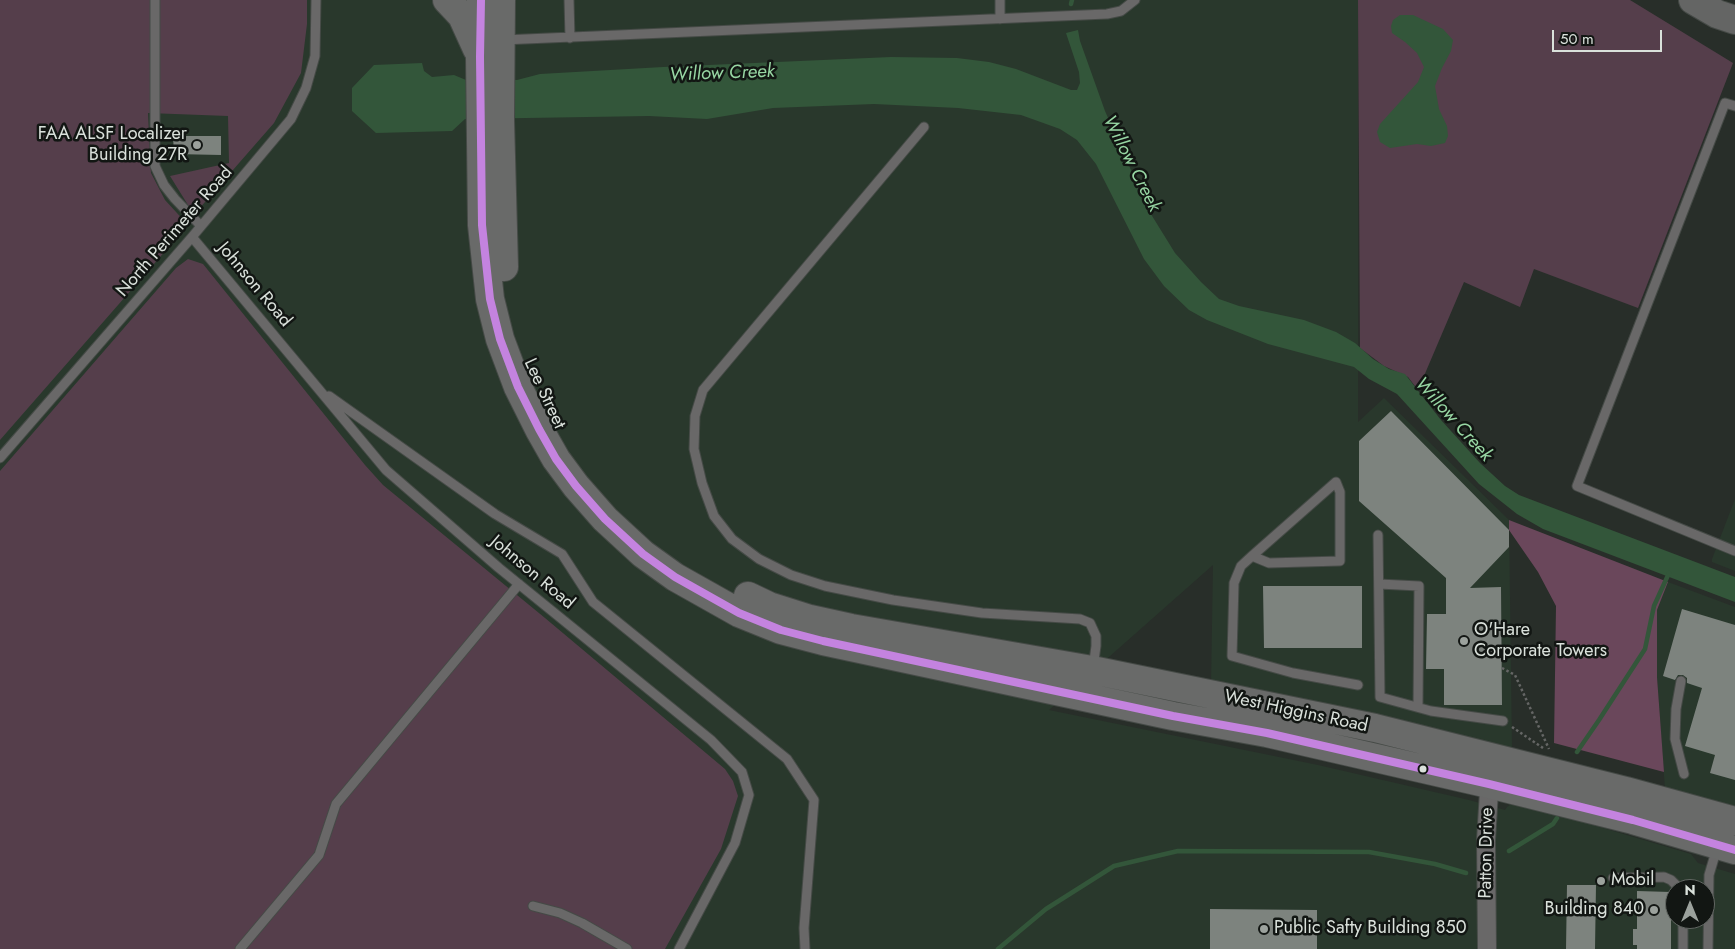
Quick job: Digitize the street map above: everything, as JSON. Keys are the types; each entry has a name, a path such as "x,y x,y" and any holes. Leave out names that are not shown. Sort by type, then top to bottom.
{"highway":[{"path":"1693,0 1717,14 1735,20"}],"main road":[{"path":"447,0 462,16 490,64"},
{"name":"Lee Street","path":"481,0 490,64 490,120 482,224 490,299 500,339 518,387 539,429 556,459 576,486 605,519 643,554 675,577 739,613 781,630 824,641"},
{"name":"Lee Street","path":"490,64 501,0"},
{"name":"Lee Street","path":"490,120 508,298 534,379 555,421 577,456 618,506 651,536 694,568 725,586 769,606 810,619 851,628"},
{"name":"West Higgins Road","path":"851,628 1092,670 1375,728 1491,771 1634,820 1726,847"},
{"name":"West Higgins Road","path":"824,641 1173,716 1491,771 1626,791 1735,821"}],"street":[{"name":"Patton Drive","path":"1487,949 1486,840 1491,771"}],"lane":[{"path":"155,0 155,166 164,185 174,199 201,226"},
{"name":"North Perimeter Road","path":"0,458 292,119 306,88 315,56 316,0"},
{"path":"569,0 570,38"},
{"path":"1000,0 1000,19"},
{"path":"490,64 570,38 1107,14 1121,11 1135,0"},
{"path":"1735,106 1725,103 1577,486 1735,551"},
{"path":"924,127 703,390 695,416 694,449 702,483 714,516 732,539 759,560 825,586 893,600 982,613 1080,619 1090,624 1096,636 1092,670"},
{"name":"Johnson Road","path":"192,237 386,470 519,584 711,740 742,772 749,795 735,843 679,949"},
{"path":"320,390 413,454 495,514 562,554 593,602 787,759 814,800 804,928 805,949"},
{"path":"1252,556 1269,563 1340,561 1340,492 1336,482 1252,556 1242,566 1234,583 1232,656 1292,673 1358,685"},
{"path":"1378,535 1380,697 1431,711 1503,721"},
{"path":"240,949 318,855 336,804 519,584"},
{"path":"1378,584 1419,586 1418,707"},
{"path":"1681,681 1676,709 1675,739 1684,774"},
{"path":"1708,949 1709,875 1726,847"},
{"path":"1613,878 1664,877 1669,879"},
{"path":"533,906 560,912 627,949"},
{"path":"1683,929 1683,949"}],"path":[{"path":"1502,668 1515,675 1550,751"}],"shaded area":[{"path":"0,0 1358,0 1358,422 1384,398 1509,520 1512,748 1211,684 1213,565 1049,710 1318,765 1505,810 1513,803 1522,804 1691,854 1698,863 1735,874 1735,949 0,949"},
{"path":"0,0 307,0 307,24 301,73 274,123 198,210 188,205 170,176 229,163 228,116 148,113 151,173 165,200 188,225 0,440"},
{"path":"1358,0 1630,0 1733,63 1638,308 1534,269 1520,307 1464,282 1418,390 1408,377 1384,366 1360,348"},
{"path":"188,259 203,264 383,485 725,769 733,781 738,796 721,849 665,949 0,949 0,471 176,268"},
{"path":"1735,499 1735,571 1712,562 1712,559"},
{"path":"1509,520 1668,582 1657,610 1657,677 1664,772 1554,743 1556,606 1538,572 1509,530"},
{"path":"1668,582 1735,607 1735,808 1665,790 1657,677 1657,610"}],"water":[{"path":"1400,15 1413,15 1443,29 1453,40 1451,51 1435,86 1439,109 1447,126 1448,136 1445,143 1431,146 1417,144 1390,148 1380,142 1377,132 1380,124 1418,82 1424,67 1417,53 1392,33 1391,26 1393,20"},
{"name":"Willow Creek","path":"1078,30 1080,41 1105,111 1149,211 1175,253 1219,299 1239,306 1304,320 1336,332 1355,343 1373,359 1389,369 1405,374 1441,420 1480,463 1505,486 1519,495 1735,577 1735,602 1543,529 1517,514 1479,484 1397,394 1369,379 1354,367 1268,344 1207,320 1189,310 1164,286 1144,259 1096,164 1077,140 1060,129 1021,115 958,108 874,104 773,108 707,119 649,116 465,119 452,131 376,133 352,111 352,88 374,65 422,63 424,71 432,77 454,75 466,80 517,80 540,74 663,67 891,57 957,58 989,62 1016,69 1071,90 1077,90 1080,83 1079,72 1066,33"}],"building":[{"name":"FAA ALSF Localizer Building 27R","path":"173,136 221,136 221,155 174,154"},
{"path":"1391,411 1509,530 1509,547 1470,588 1501,587 1502,705 1444,705 1444,669 1426,669 1427,614 1446,614 1446,578 1359,501 1359,441"},
{"path":"1263,586 1362,586 1362,648 1264,648"},
{"path":"1682,609 1735,625 1735,780 1710,773 1715,755 1685,746 1702,688 1687,683 1687,678 1683,675 1678,675 1675,680 1663,676"},
{"path":"1567,885 1596,885 1595,949 1566,949"},
{"name":"Building 840","path":"1637,891 1665,892 1665,929 1671,929 1671,949 1637,949 1637,945 1633,945 1633,929 1637,929"},
{"name":"Public Safty Building 850","path":"1210,909 1317,910 1317,949 1210,949"}],"waterway":[{"path":"1071,4 1072,0"},
{"path":"1577,752 1645,649 1654,606 1669,573"},
{"path":"1509,851 1553,824 1557,818"},
{"path":"998,949 1046,909 1114,866 1178,851 1369,852 1435,864 1466,873"}],"transit line":[{"path":"481,0 482,225 490,299 500,339 518,387 556,459 576,486 605,519 643,554 675,577 739,613 781,630 823,641 1173,716 1267,733 1489,784 1633,820 1735,850"}],"place":[{"name":"FAA ALSF Localizer Building 27R","path":"197,145"},
{"name":"O'Hare Corporate Towers","path":"1464,641"},
{"name":"Mobil","path":"1601,881"},
{"name":"Building 840","path":"1654,910"},
{"name":"Public Safty Building 850","path":"1264,929"}]}
